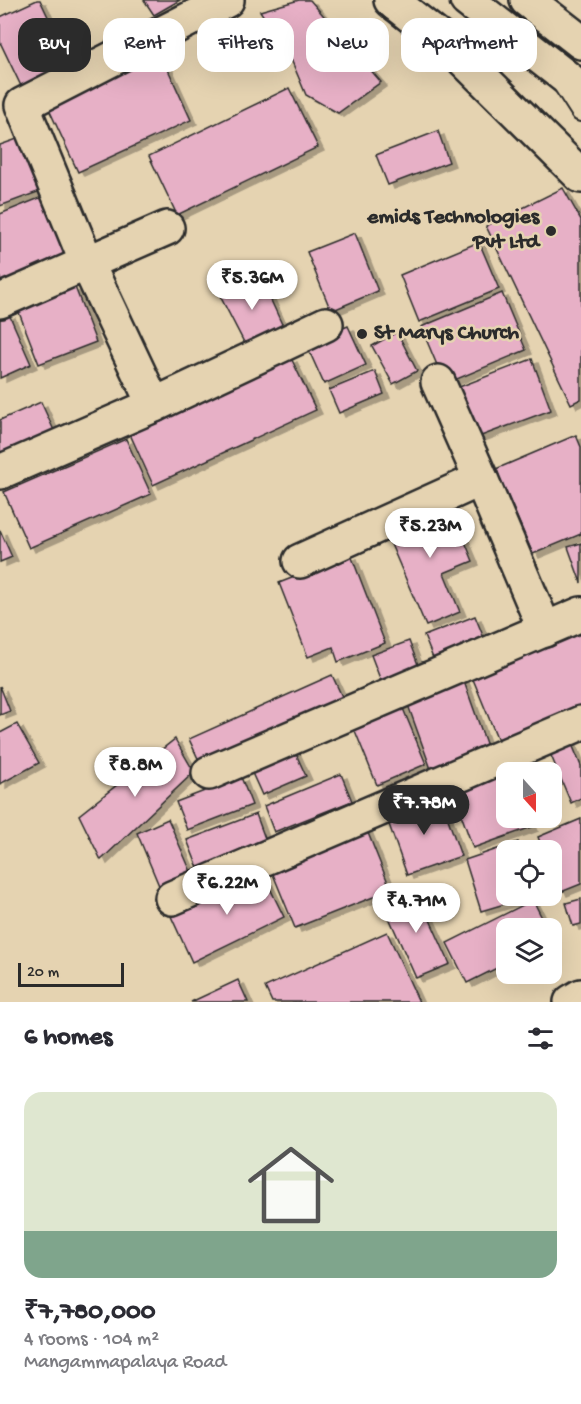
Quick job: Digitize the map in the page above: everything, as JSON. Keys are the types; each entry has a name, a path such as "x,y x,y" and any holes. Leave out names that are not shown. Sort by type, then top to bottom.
{"main road":[{"path":"154,405 87,263 11,111 227,0"},
{"path":"467,0 581,89"},
{"path":"527,0 581,42"},
{"path":"396,1 453,49 581,176"},
{"path":"0,301 167,228"},
{"path":"0,472 154,405 326,324"},
{"path":"438,382 481,478 544,630"},
{"path":"300,561 481,478"},
{"path":"209,773 581,614"},
{"path":"171,898 581,723"},
{"path":"571,1002 581,996"}],"lane":[{"path":"553,67 581,111"}],"building":[{"path":"40,0 49,18 18,18 18,72 56,72 22,88 0,42 0,17"},
{"path":"144,0 180,0 154,15"},
{"path":"299,0 310,0 326,18 306,18 306,72 372,72 381,82 338,113 306,95 294,66 294,18 265,18 260,11"},
{"path":"117,72 169,72 191,120 78,172 47,105"},
{"path":"289,88 318,147 177,215 149,156"},
{"path":"438,131 449,162 388,185 376,155"},
{"path":"23,137 43,190 0,206 0,145"},
{"path":"563,188 581,220 581,399 571,404 486,226"},
{"path":"42,197 68,260 0,287 0,214"},
{"path":"355,233 378,291 331,311 307,252"},
{"path":"479,242 499,289 419,322 400,275"},
{"path":"258,272 286,333 248,350 218,292"},
{"path":"75,287 96,342 39,364 18,310"},
{"path":"502,293 526,350 445,384 421,327"},
{"path":"9,314 31,364 0,378 0,318"},
{"path":"348,326 366,365 324,384 306,344"},
{"path":"397,332 417,371 393,384 372,346"},
{"path":"291,358 316,410 153,485 129,432"},
{"path":"532,359 551,410 473,439 454,389"},
{"path":"375,371 384,394 339,413 329,390"},
{"path":"41,402 57,437 0,462 0,420"},
{"path":"576,435 581,447 581,534 533,554 496,469"},
{"path":"126,439 151,494 29,548 4,492"},
{"path":"448,501 473,561 444,573 460,612 426,626 384,528"},
{"path":"0,530 12,557 0,562"},
{"path":"581,543 581,583 568,547"},
{"path":"351,555 385,643 338,662 333,647 308,657 279,583"},
{"path":"475,616 486,643 435,663 424,636"},
{"path":"581,621 581,707 498,740 468,667"},
{"path":"409,641 422,675 384,689 371,655"},
{"path":"461,673 488,749 431,769 404,694"},
{"path":"332,675 344,701 201,765 189,739"},
{"path":"0,686 10,711 0,715"},
{"path":"397,694 426,764 377,785 349,716"},
{"path":"17,724 39,763 0,784 0,733"},
{"path":"569,737 581,766 581,798 571,803 562,782 562,762 554,762 547,746"},
{"path":"175,739 194,772 101,860 79,815"},
{"path":"291,743 306,776 262,795 247,762"},
{"path":"496,773 496,828 529,828 473,848 452,789"},
{"path":"341,774 352,801 274,832 264,806"},
{"path":"241,777 252,805 187,830 176,802"},
{"path":"440,796 461,856 407,875 386,816"},
{"path":"256,814 267,844 199,870 187,840"},
{"path":"168,819 192,874 160,888 137,833"},
{"path":"581,819 581,884 562,892 562,840 539,840 538,837"},
{"path":"364,823 391,890 295,928 268,862"},
{"path":"496,849 498,906 481,911 465,860"},
{"path":"261,870 284,917 192,962 170,914"},
{"path":"416,889 450,964 416,978 383,904"},
{"path":"581,899 581,924 573,926 566,903"},
{"path":"521,906 536,906 542,918 497,918"},
{"path":"496,918 496,968 467,983 447,943"},
{"path":"387,932 419,1002 272,1002 265,987"},
{"path":"238,980 248,1002 191,1002"}],"place":[{"name":"emids Technologies Pvt Ltd","path":"551,231"},
{"name":"St Marys Church","path":"362,334"}]}
